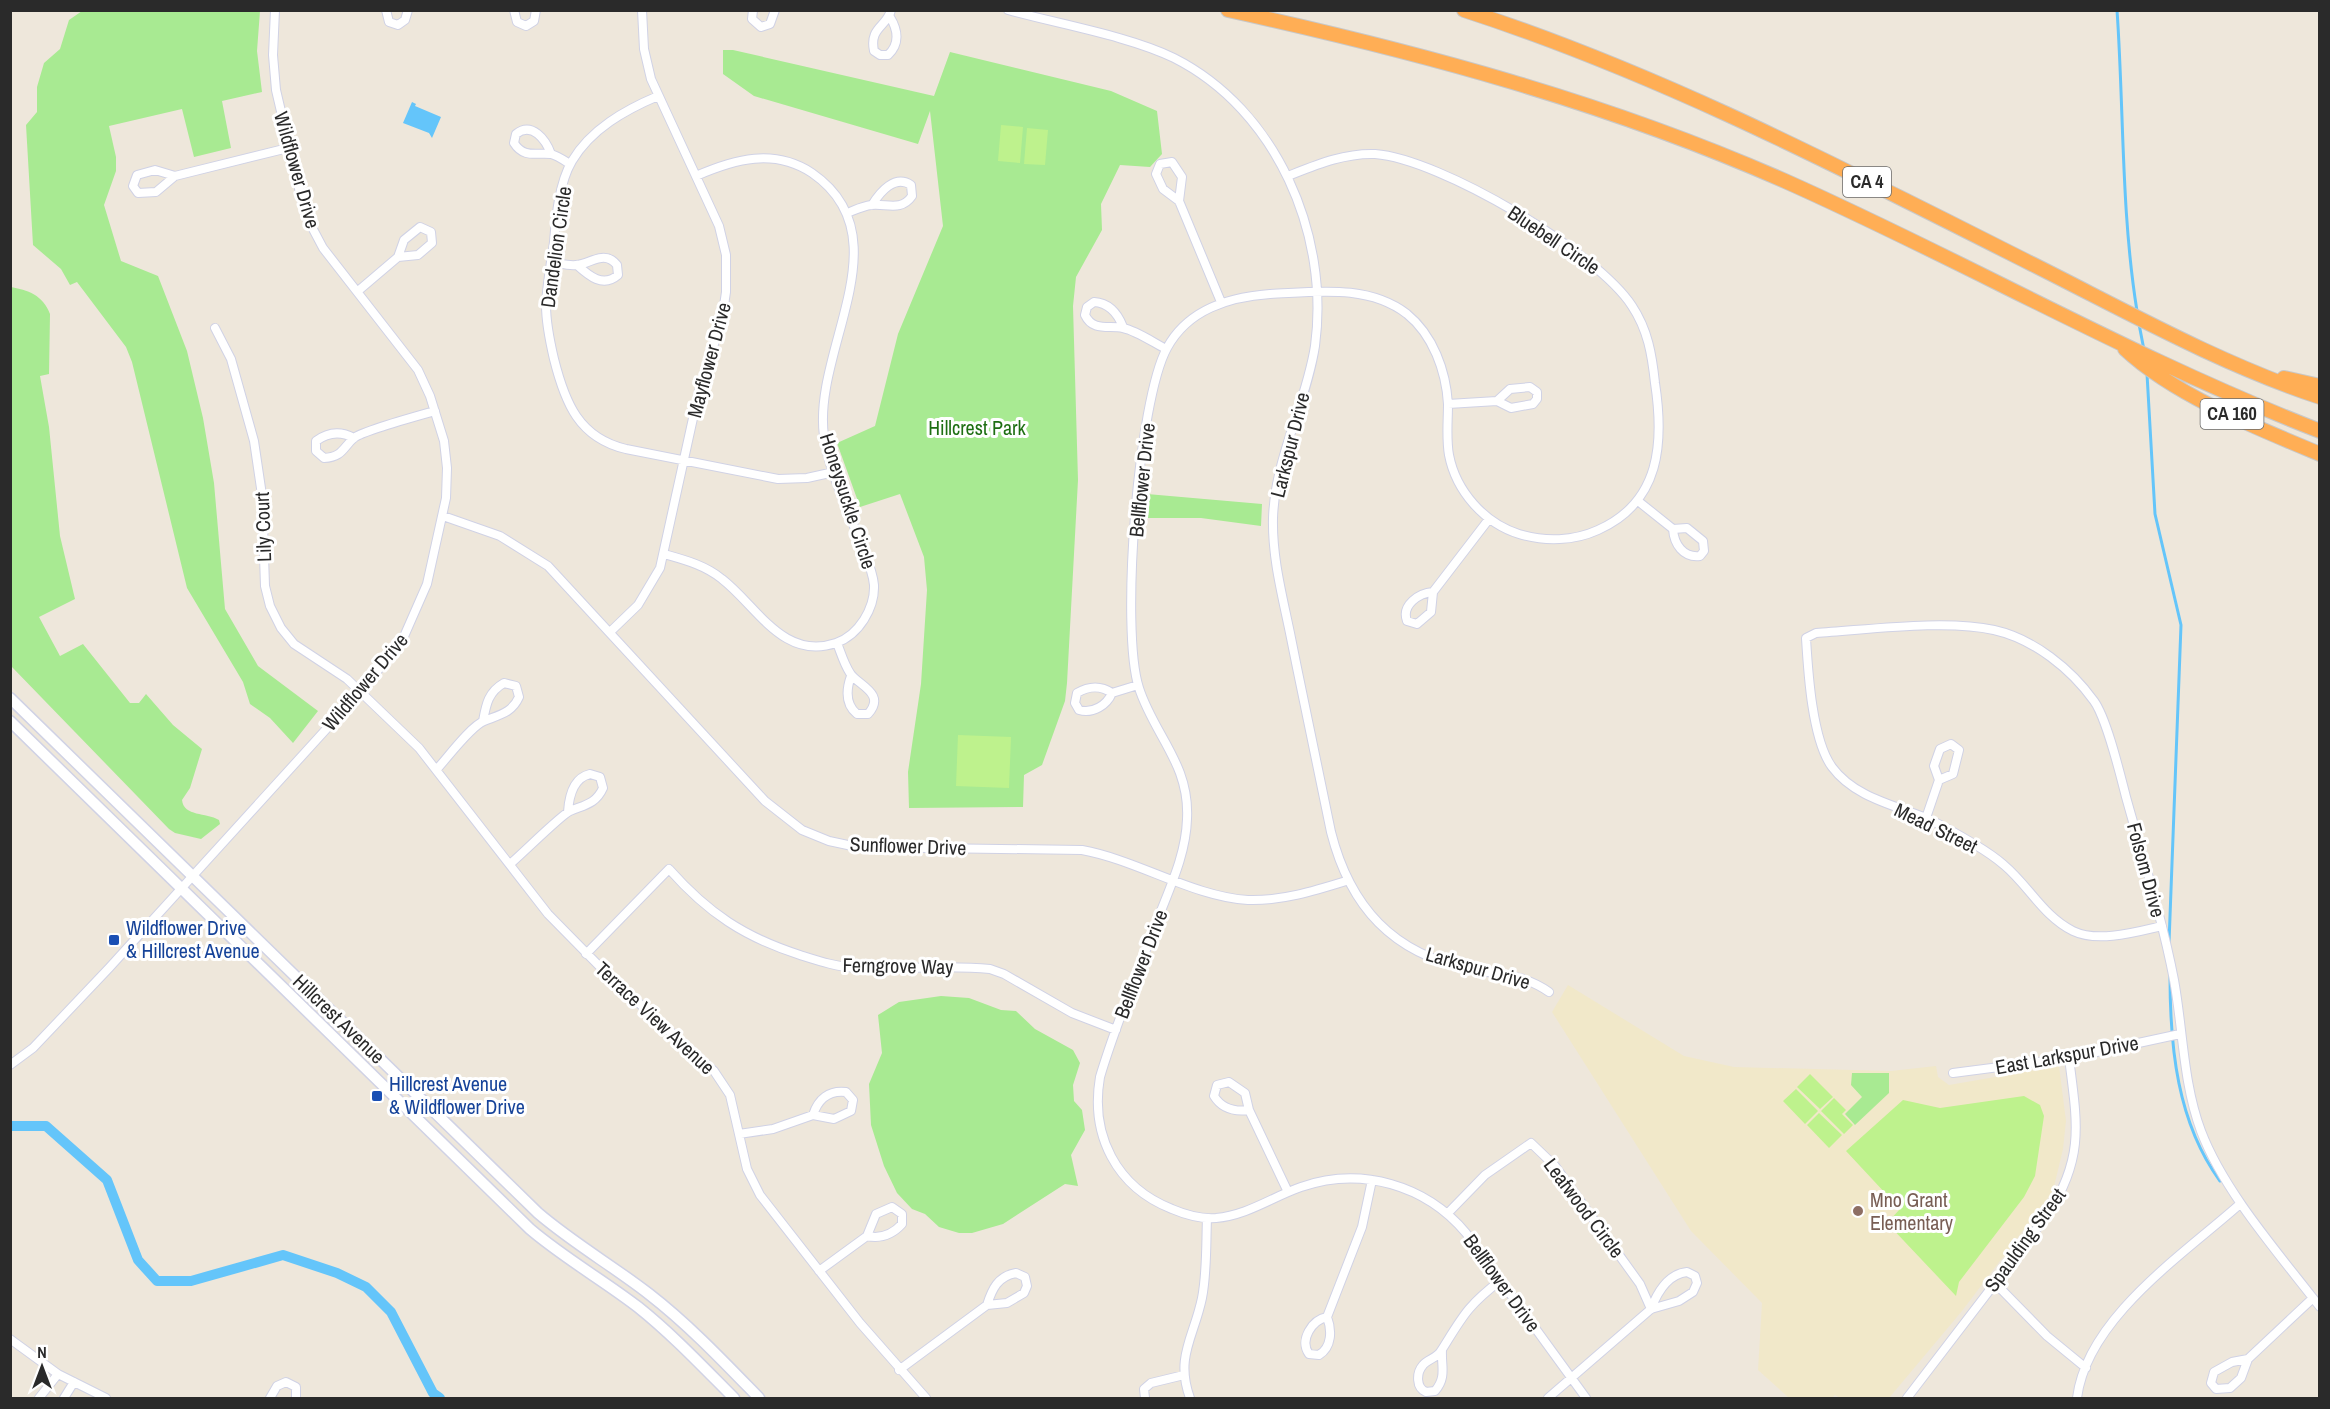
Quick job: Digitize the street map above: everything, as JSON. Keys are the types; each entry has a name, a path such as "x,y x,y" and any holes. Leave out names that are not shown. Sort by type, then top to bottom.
{"highway":[{"name":"CA 4","path":"1228,10 1447,61 1543,90 1665,132 1822,198 2239,400 2319,431"},
{"name":"CA 4","path":"1464,10 1566,45 1687,95 2196,346 2261,375 2319,397"},
{"name":"CA 160","path":"2115,339 2147,369 2244,420 2319,454"},
{"name":"CA 160","path":"2261,375 2302,380 2319,386"}],"main road":[{"name":"Hillcrest Avenue","path":"10,698 550,1224 670,1312 759,1398"},
{"name":"Hillcrest Avenue","path":"10,721 535,1234 637,1306 673,1336 734,1398"},
{"path":"414,1117 430,1118 471,1148"}],"street":[{"name":"Wildflower Drive","path":"10,1065 33,1048 360,692 408,631 427,584 443,516 447,484 447,454 435,411 418,370 325,250 310,225 288,148 274,82 275,10"},
{"path":"386,10 389,22 398,25 405,20 408,10"},
{"path":"513,10 517,22 525,26 534,21 536,10"},
{"name":"Mayflower Drive","path":"610,632 646,595 664,554 699,390 722,319 727,282 726,255 719,226 658,96 646,60 642,10"},
{"path":"753,10 752,19 761,27 770,24 775,10"},
{"name":"Larkspur Drive","path":"1008,10 1146,48 1188,66 1222,93 1250,121 1278,156 1288,176 1311,245 1318,292 1312,359 1276,490 1273,548 1330,832 1346,881 1360,903 1375,920 1413,949 1451,965 1524,978 1549,992"},
{"path":"891,14 896,32 895,46 888,55 880,56 874,51 873,41 878,28 891,14"},
{"name":"Dandelion Circle","path":"658,96 624,111 609,122 570,164 559,203 546,304 547,326 561,388 572,414 590,433 611,445 786,479 834,472"},
{"path":"551,154 545,140 538,134 527,130 516,134 514,143 519,150 531,155 551,154 570,164"},
{"path":"175,176 160,190 149,194 138,193 133,186 137,175 149,171 175,176 288,148"},
{"name":"Bluebell Circle","path":"1288,176 1322,162 1353,155 1375,154 1399,158 1484,192 1594,265 1611,280 1631,304 1647,334 1658,400 1660,433 1658,452 1654,468 1638,501 1602,529 1570,538 1551,539 1521,535 1488,519 1463,491 1449,458 1447,387 1438,357 1424,332 1408,315 1371,296 1348,292 1318,292"},
{"name":"Honeysuckle Circle","path":"696,176 745,159 761,157 782,160 817,177 835,195 847,213 854,238 853,269 826,383 822,414 825,444 874,585 871,605 864,620 852,633 837,643"},
{"path":"1179,201 1166,193 1159,181 1157,170 1163,162 1172,162 1181,171 1183,182 1179,201 1221,302"},
{"path":"847,213 872,205 892,207 904,204 912,196 911,185 903,182 889,185 882,190 872,205"},
{"path":"358,291 398,257 404,240 417,228 426,228 432,233 432,243 421,254 398,257"},
{"path":"551,262 577,265 595,258 607,259 617,265 618,275 609,280 596,280 577,265"},
{"name":"Bellflower Drive","path":"1318,292 1245,296 1221,302 1187,324 1167,349 1155,383 1138,482 1132,638 1138,685 1176,758 1185,793 1187,824 1174,879 1100,1077 1096,1106 1098,1124 1108,1154 1130,1183 1148,1198 1176,1211 1207,1218 1257,1209 1288,1192 1324,1180 1372,1180 1414,1191 1448,1213 1466,1233 1586,1398"},
{"path":"1123,327 1116,313 1105,305 1094,302 1087,307 1085,315 1092,324 1104,328 1123,327 1167,349"},
{"name":"Lily Court","path":"214,328 231,359 254,441 262,495 265,585 274,616 291,641 340,674 360,692"},
{"path":"1448,404 1497,401 1511,408 1529,406 1535,402 1537,392 1530,387 1515,388 1497,401"},
{"path":"354,438 340,433 329,435 316,441 316,451 324,458 335,456 345,450 354,438 435,411"},
{"path":"1638,501 1673,529 1687,528 1702,538 1705,548 1702,554 1693,557 1686,554 1675,543 1673,529"},
{"name":"Sunflower Drive","path":"443,516 489,531 536,557 610,632 765,801 793,825 815,836 842,844 880,849 1082,850 1108,855 1219,895 1249,900 1291,897 1346,881"},
{"path":"1433,592 1416,597 1407,609 1407,621 1417,624 1431,612 1433,592 1488,519"},
{"path":"664,554 696,563 716,574 769,626 790,641 818,646 837,643 851,676 865,684 872,696 873,703 868,714 858,714 850,704 846,693 851,676"},
{"name":"Folsom Drive","path":"1816,633 1970,626 1996,630 2019,639 2057,661 2095,703 2117,761 2162,926 2174,982 2180,1034 2201,1131 2240,1204 2319,1307"},
{"name":"Mead Street","path":"1816,633 1806,638 1808,678 1821,742 1831,766 1852,786 1897,809 1926,818 1973,843 2005,866 2046,912 2074,932 2115,937 2162,926"},
{"path":"436,769 483,721 501,715 515,704 519,697 516,686 504,683 494,690 487,700 483,721"},
{"path":"1112,693 1106,704 1087,711 1079,710 1075,703 1077,693 1091,687 1100,687 1112,693 1138,685"},
{"name":"Terrace View Avenue","path":"360,692 436,769 547,913 586,954 714,1071 730,1095 747,1169 759,1194 899,1370 927,1398"},
{"path":"1926,818 1939,780 1934,766 1940,749 1951,744 1959,750 1953,774 1939,780"},
{"path":"510,864 567,812 586,806 596,798 603,788 600,777 590,774 578,781 571,792 567,812"},
{"name":"Ferngrove Way","path":"586,954 669,869 722,920 787,951 828,964 854,968 990,969 1004,974 1072,1013 1116,1030"},
{"name":"East Larkspur Drive","path":"1953,1073 2069,1058 2180,1034"},
{"name":"Spaulding Street","path":"1907,1398 2065,1188 2075,1154 2076,1114 2069,1058"},
{"path":"1249,1110 1234,1110 1218,1103 1214,1096 1217,1085 1229,1082 1242,1090 1249,1110 1288,1192"},
{"path":"739,1134 773,1129 813,1115 827,1119 844,1115 851,1111 853,1100 846,1092 834,1092 819,1101 813,1115"},
{"name":"Leafwood Circle","path":"1448,1213 1485,1174 1531,1143 1555,1166 1643,1289 1651,1309"},
{"path":"1327,1317 1315,1322 1308,1332 1305,1345 1309,1354 1319,1355 1327,1348 1330,1333 1327,1317 1362,1227 1372,1180"},
{"path":"2077,1398 2086,1368 2107,1328 2139,1293 2240,1204"},
{"path":"819,1271 867,1236 873,1218 885,1208 896,1208 902,1214 902,1224 892,1233 882,1237 867,1236"},
{"path":"1178,1398 1190,1397 1184,1375 1187,1344 1202,1298 1207,1218"},
{"path":"1548,1398 1603,1353 1626,1328 1651,1309 1679,1301 1693,1292 1697,1283 1695,1276 1683,1272 1672,1278 1659,1291 1651,1309"},
{"path":"899,1370 987,1305 1007,1303 1017,1298 1027,1286 1025,1277 1016,1273 1005,1277 993,1288 987,1305"},
{"path":"1442,1350 1444,1368 1441,1382 1435,1391 1426,1392 1418,1386 1422,1367 1442,1350 1463,1313 1501,1280"},
{"path":"1995,1283 2047,1336 2086,1368"},
{"path":"2248,1359 2232,1362 2214,1372 2211,1383 2216,1389 2230,1388 2241,1378 2248,1359 2313,1298"},
{"path":"10,1339 58,1374 106,1398"},
{"path":"39,1398 58,1374"},
{"path":"1145,1398 1144,1389 1148,1384 1184,1375"},
{"path":"64,1398 74,1382"},
{"path":"270,1398 277,1386 286,1382 296,1387 296,1398"}],"shaded area":[{"name":"Mno Grant Elementary","path":"1568,985 1684,1056 1734,1067 1891,1071 1936,1066 1938,1077 1949,1085 2059,1066 2066,1121 2063,1149 2053,1191 1962,1311 1889,1398 1840,1398 1835,1395 1832,1398 1789,1398 1758,1370 1762,1303 1691,1231 1552,1012"}],"green space":[{"path":"82,11 260,11 257,51 262,92 222,101 231,148 194,157 182,109 109,126 116,157 116,171 104,205 121,261 158,276 187,351 203,418 214,483 225,609 258,666 318,711 293,743 270,718 250,704 243,682 187,588 132,362 126,347 77,282 70,285 61,269 33,245 26,125 37,112 37,87 44,63 60,49 69,20"},
{"name":"Hillcrest Park","path":"723,50 733,50 934,96 950,52 1111,91 1157,111 1162,154 1150,167 1120,165 1101,204 1102,230 1076,277 1073,306 1078,480 1067,683 1065,701 1042,765 1024,775 1023,807 909,808 908,772 921,684 927,590 924,557 900,494 860,507 837,443 875,426 898,334 943,226 930,111 918,144 754,96 723,74"},
{"path":"1001,125 1023,127 1020,163 998,161"},
{"path":"1027,128 1048,130 1045,165 1024,164"},
{"path":"10,287 34,294 43,302 50,314 49,374 40,376 49,427 60,536 75,599 39,617 60,656 83,644 130,703 139,703 146,694 173,725 202,749 190,788 182,800 191,812 219,820 220,824 201,839 175,833 169,829 11,666"},
{"path":"1147,494 1262,504 1261,526 1201,518 1146,518"},
{"path":"958,735 1011,737 1009,788 956,786"},
{"path":"941,996 969,998 1001,1010 1016,1011 1035,1029 1073,1050 1080,1063 1073,1085 1074,1101 1082,1110 1085,1130 1071,1155 1078,1186 1065,1184 1003,1224 972,1233 959,1233 939,1227 925,1214 912,1209 897,1193 884,1166 871,1125 869,1084 882,1053 878,1015 899,1002"},
{"path":"1852,1073 1889,1073 1889,1093 1855,1125 1845,1114 1862,1097 1851,1085"},
{"path":"1810,1074 1833,1097 1820,1109 1797,1087"},
{"path":"1796,1089 1818,1111 1805,1124 1783,1101"},
{"path":"2024,1096 2040,1105 2044,1116 2035,1176 2024,1197 1959,1282 1956,1296 1887,1223 1900,1209 1846,1151 1903,1100 1940,1108"},
{"path":"1834,1098 1846,1110 1842,1114 1853,1125 1844,1134 1821,1111"},
{"path":"1819,1113 1842,1135 1829,1148 1807,1125"}],"water":[{"path":"412,102 416,104 415,106 441,117 432,138 429,133 403,123"}],"waterway":[{"path":"2117,10 2125,199 2137,311"},
{"path":"2139,324 2144,350"},
{"path":"2147,374 2155,514 2181,625 2169,943"},
{"path":"2170,976 2174,1057 2185,1109 2194,1134 2220,1181"},
{"path":"10,1126 46,1126 107,1180 138,1260 157,1281 191,1281 283,1255 337,1273 366,1287 391,1312 433,1393 440,1398"}],"place":[{"name":"Wildflower Drive & Hillcrest Avenue","path":"114,940"},
{"name":"Hillcrest Avenue & Wildflower Drive","path":"377,1096"},
{"name":"Mno Grant Elementary","path":"1858,1211"}]}
